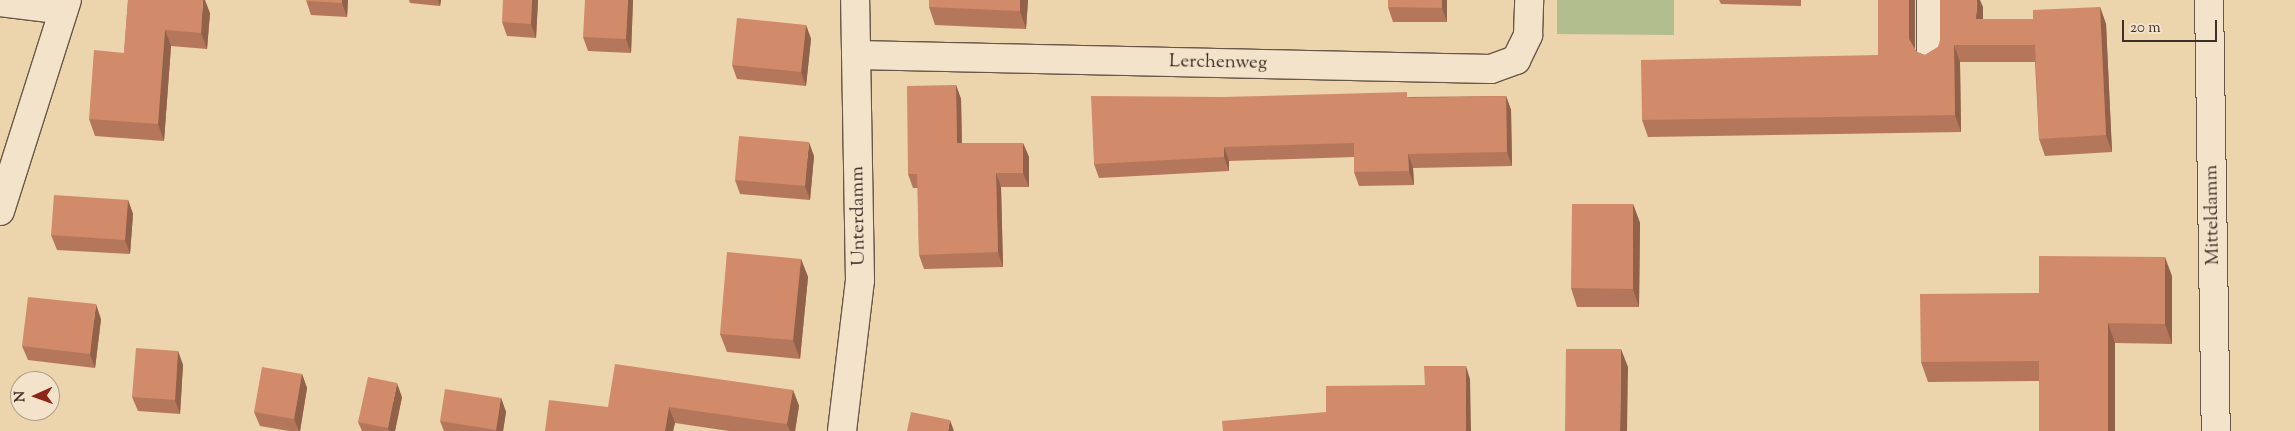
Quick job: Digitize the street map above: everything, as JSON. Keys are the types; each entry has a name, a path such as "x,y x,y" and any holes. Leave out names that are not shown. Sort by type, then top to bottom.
{"street":[{"name":"Unterdamm","path":"842,431 860,280 855,0"},
{"name":"Lerchenweg","path":"856,55 1491,69 1516,60 1528,35 1529,0"},
{"path":"1931,0 1931,56"},
{"name":"Mitteldamm","path":"2209,0 2216,431"},
{"path":"0,2 65,5 0,211"}],"green space":[{"path":"1557,0 1674,0 1674,35 1557,34"}],"building":[{"path":"128,0 203,0 201,33 165,30 158,124 89,119 94,50 124,53"},
{"path":"342,0 342,3 306,1"},
{"path":"503,0 532,0 531,24 502,22"},
{"path":"585,0 628,0 626,39 583,37"},
{"path":"929,0 1020,0 1020,11 929,7"},
{"path":"1388,0 1442,0 1442,8 1388,7"},
{"path":"1878,0 1909,0 1909,39 1917,52 1925,55 1938,47 1940,40 1940,0 1977,0 1976,19 2033,19 2033,10 2100,7 2106,135 2039,139 2035,45 1954,45 1955,115 1642,120 1641,60 1878,55"},
{"path":"737,18 806,25 801,72 732,65"},
{"path":"956,85 957,143 1023,143 1023,173 996,173 998,252 919,255 917,174 908,174 907,86"},
{"path":"1407,92 1407,98 1506,96 1507,152 1408,154 1409,171 1354,172 1354,143 1224,147 1224,157 1094,164 1091,96 1222,97"},
{"path":"739,136 809,142 805,186 735,180"},
{"path":"54,195 128,200 125,240 51,235"},
{"path":"1572,204 1633,204 1633,289 1571,288"},
{"path":"727,252 801,259 793,340 720,334"},
{"path":"2039,256 2165,257 2165,324 2108,323 2108,431 2039,431 2039,361 1921,362 1920,294 2039,293"},
{"path":"28,297 96,304 90,354 22,346"},
{"path":"136,348 178,351 175,400 132,397"},
{"path":"1566,349 1621,349 1620,431 1565,431"},
{"path":"615,364 793,390 787,424 669,407 665,431 545,431 549,400 608,407"},
{"path":"1424,366 1466,366 1466,431 1223,431 1222,421 1326,412 1326,386 1425,385"},
{"path":"262,367 302,374 294,419 254,412"},
{"path":"368,377 397,383 388,428 358,422"},
{"path":"445,389 501,398 496,430 440,421"},
{"path":"911,412 950,420 948,431 907,431"}]}
